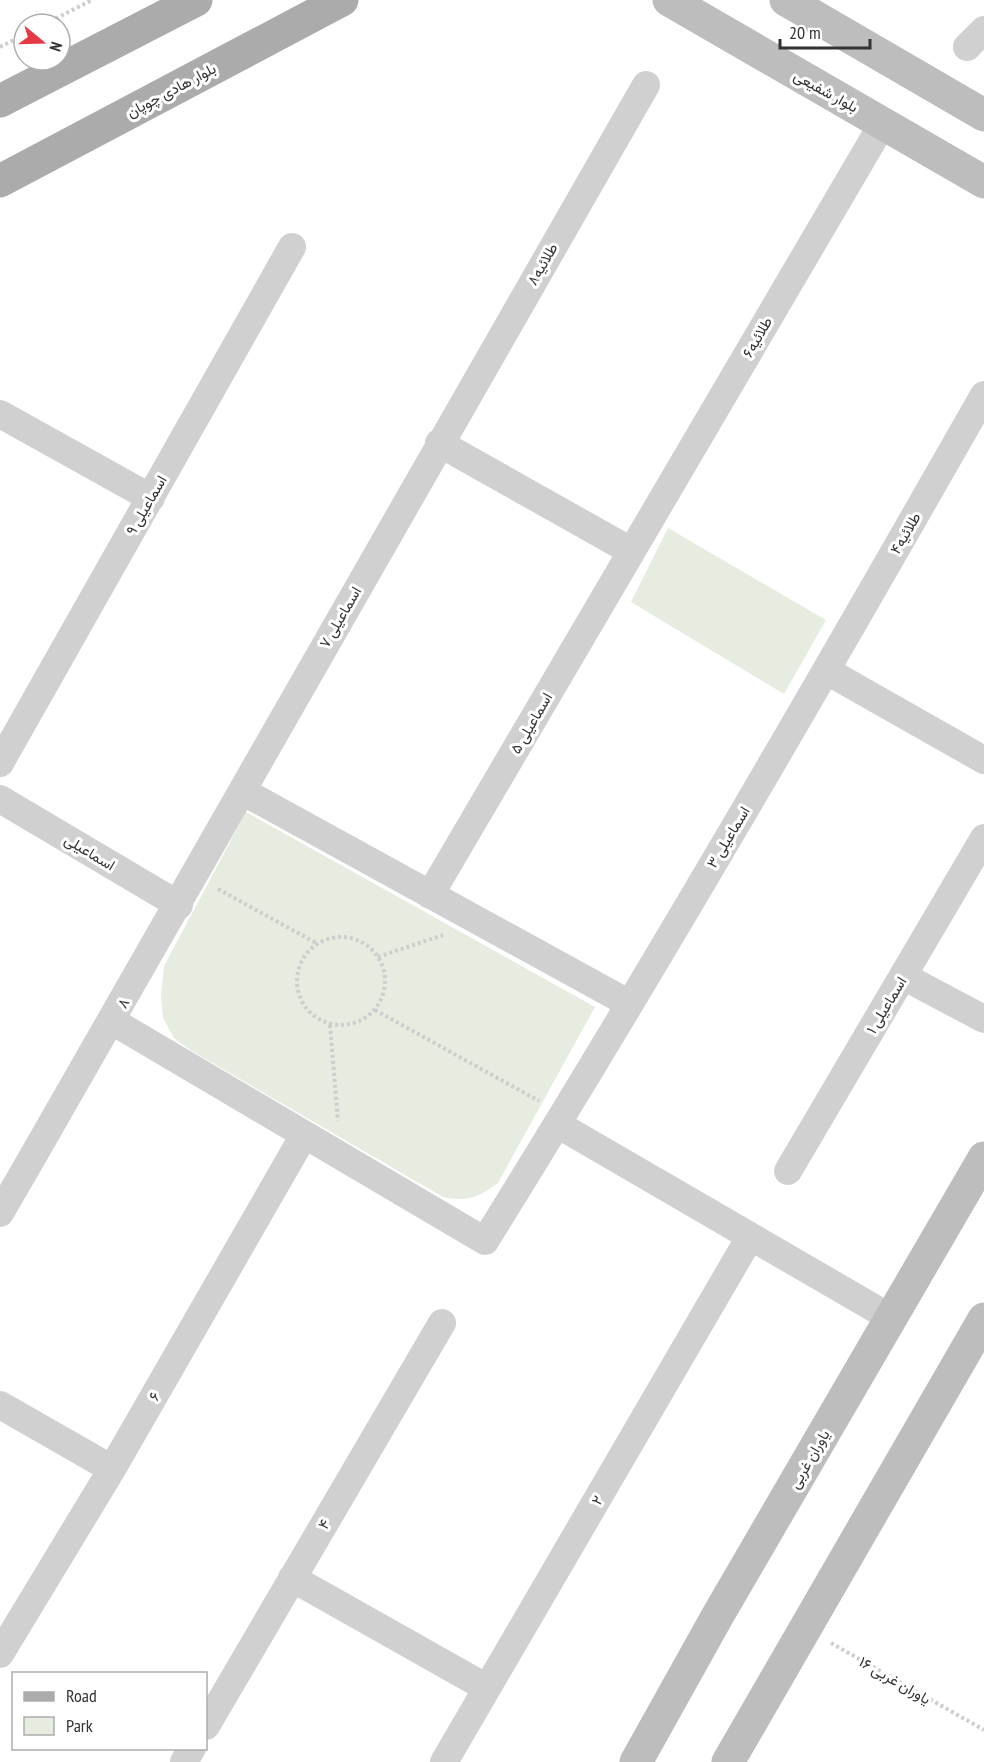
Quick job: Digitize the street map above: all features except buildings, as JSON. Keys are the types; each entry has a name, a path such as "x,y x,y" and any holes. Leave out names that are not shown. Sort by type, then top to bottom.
{"main road":[{"path":"0,101 196,0"},
{"name":"بلوار هادی چوپان","path":"0,181 342,0"},
{"name":"بلوار شفیعی","path":"669,0 984,182"},
{"path":"786,0 984,115"},
{"name":"یاوران غربی","path":"636,1762 718,1615 984,1158"},
{"path":"728,1762 984,1319"}],"street":[{"name":"طلائیه۸","path":"439,444 646,85"},
{"name":"طلائیه۶","path":"631,551 883,123"},
{"name":"اسماعیلی ۹","path":"0,763 292,247"},
{"name":"طلائیه۴","path":"827,670 984,395"},
{"path":"0,414 151,498"},
{"path":"439,444 631,551"},
{"name":"اسماعیلی ۷","path":"242,791 439,444"},
{"name":"اسماعیلی ۵","path":"430,895 631,551"},
{"path":"827,670 984,760"},
{"name":"اسماعیلی ۳","path":"341,1155 485,1241 827,670"},
{"path":"242,791 628,1003"},
{"name":"۸","path":"0,1213 179,905 242,791"},
{"name":"اسماعیلی","path":"0,799 179,905"},
{"name":"اسماعیلی ۱","path":"788,1170 984,838"},
{"path":"903,976 984,1019"},
{"path":"112,1021 341,1155"},
{"path":"560,1119 750,1237 891,1318"},
{"name":"۶","path":"0,1654 111,1469 304,1135"},
{"name":"۲","path":"444,1762 750,1237"},
{"name":"۴","path":"207,1724 442,1323"},
{"path":"0,1405 111,1469"},
{"path":"292,1578 487,1688"}],"path":[{"path":"68,12 92,0"},
{"path":"195,877 318,944"},
{"path":"378,957 481,922"},
{"path":"346,937 360,941 378,957 385,975 385,990 375,1010 359,1022 345,1026 330,1025 317,1019 306,1009 299,996 297,981 303,960 318,944 331,938 346,937"},
{"path":"375,1010 560,1119"},
{"path":"330,1025 341,1155"},
{"name":"۱۶ یاوران غربی","path":"805,1629 984,1730"}],"green space":[{"path":"668,528 826,620 784,694 631,602"},
{"path":"246,812 595,1007 498,1183 491,1188 472,1198 443,1197 190,1050 174,1038 163,1018 161,996 164,966"}]}
